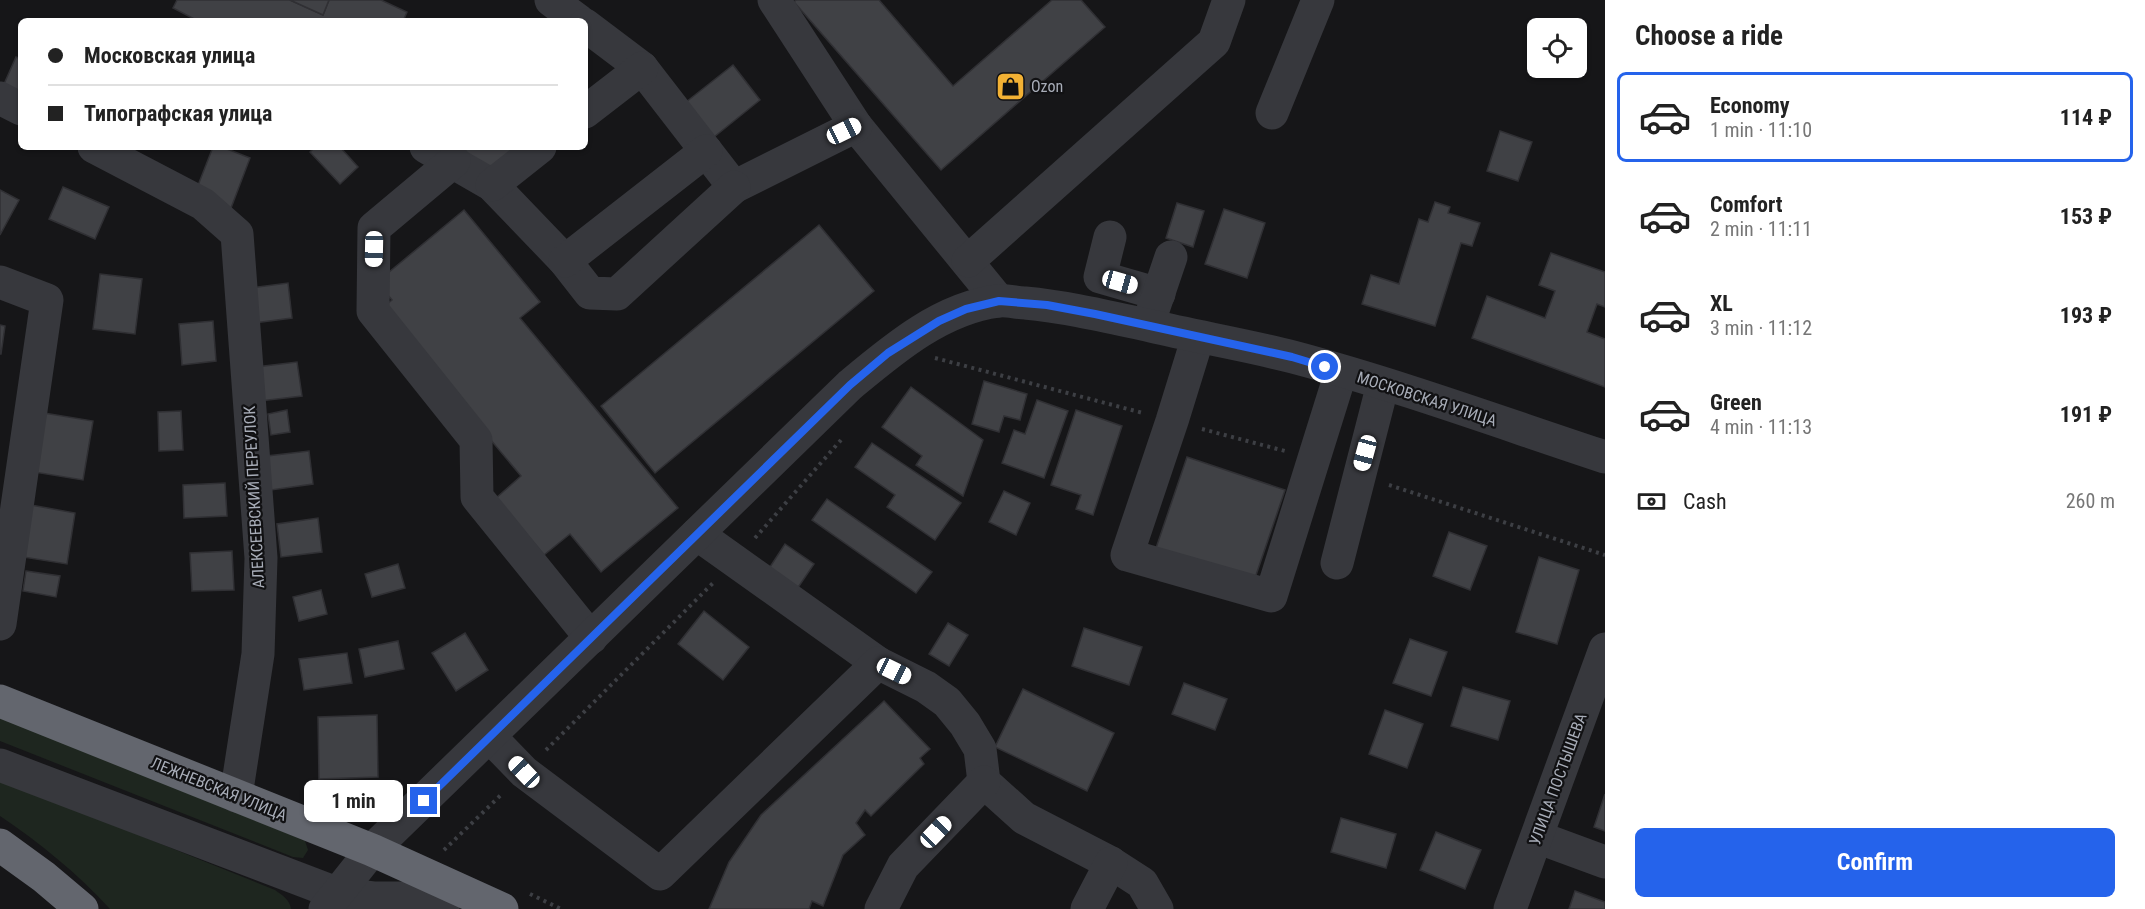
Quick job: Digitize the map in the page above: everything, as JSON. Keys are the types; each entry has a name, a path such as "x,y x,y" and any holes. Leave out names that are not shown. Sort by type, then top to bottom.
{"highway":[{"name":"ЛЕЖНЕВСКАЯ УЛИЦА","path":"0,701 372,850 502,909"},
{"path":"0,845 44,877 82,909"}],"street":[{"path":"551,0 575,18"},
{"path":"774,0 855,126 999,301"},
{"path":"968,261 1214,42 1229,0"},
{"path":"1272,114 1318,0"},
{"path":"588,27 642,68 734,187"},
{"path":"588,110 642,68"},
{"path":"0,98 18,107"},
{"path":"591,638 477,497 476,440 373,311 374,228 440,154 492,185 566,261 590,293 616,294 734,187 855,126"},
{"name":"АЛЕКСЕЕВСКИЙ ПЕРЕУЛОК","path":"100,150 203,204 237,234 261,558 258,654 236,796"},
{"path":"492,185 536,150"},
{"path":"566,261 706,151"},
{"path":"1110,237 1101,277 1159,294"},
{"path":"1147,326 1171,257"},
{"path":"0,282 46,300 1,607"},
{"name":"МОСКОВСКАЯ УЛИЦА","path":"330,901 372,850 850,385 888,353 939,321 966,309 999,301 1047,305 1292,357 1383,384 1605,457"},
{"path":"1198,337 1127,555 1271,596 1341,372"},
{"path":"1337,563 1383,384"},
{"path":"697,534 878,663 926,687 947,702 965,724 980,749 984,782 1024,818 1111,863 1142,883 1157,909"},
{"name":"УЛИЦА ПОСТЫШЕВА","path":"1510,909 1605,649"},
{"path":"490,737 524,772 660,874 878,663"},
{"path":"0,765 330,901 417,898 442,909"},
{"path":"881,909 903,866 984,782"},
{"path":"1537,837 1605,862"},
{"path":"1087,909 1111,863"}],"path":[{"path":"932,358 1314,459"},
{"path":"427,876 442,852 735,562 844,437"},
{"path":"1359,476 1605,555"}],"shaded area":[{"path":"0,713 305,841 308,850 303,858 293,857 0,741"},
{"path":"0,779 275,890 287,900 291,909 110,909 58,859 0,816"}],"building":[{"path":"177,0 290,0 323,15 329,0 381,0 407,12 404,18 192,18 173,8"},
{"path":"290,0 329,0 323,15"},
{"path":"796,0 879,0 953,86 1052,0 1081,0 1105,27 941,170 794,2"},
{"path":"16,57 18,58 18,101 0,93"},
{"path":"733,65 760,100 709,141 681,106"},
{"path":"1500,131 1532,142 1518,181 1487,171"},
{"path":"212,150 230,150 250,158 231,208 195,193"},
{"path":"312,150 343,150 358,167 340,184 310,152"},
{"path":"452,150 521,150 487,177"},
{"path":"63,187 109,207 95,239 49,219"},
{"path":"0,190 19,200 0,235"},
{"path":"1435,202 1450,207 1448,213 1480,223 1472,246 1461,243 1435,326 1362,304 1371,275 1399,284 1419,219 1428,222"},
{"path":"1177,203 1204,211 1193,247 1166,238"},
{"path":"1224,209 1265,223 1247,278 1205,264"},
{"path":"464,210 540,302 520,318 678,508 601,572 570,534 544,555 496,498 521,476 381,309 392,300 377,282"},
{"path":"819,225 874,291 655,473 601,406"},
{"path":"1551,253 1605,272 1605,307 1597,304 1587,332 1605,339 1605,387 1472,338 1487,296 1545,318 1555,291 1539,285"},
{"path":"100,274 142,279 135,334 93,329"},
{"path":"288,283 292,318 247,324 243,289"},
{"path":"213,321 216,361 182,365 179,324"},
{"path":"0,325 5,326 1,354 0,354"},
{"path":"297,362 302,396 260,401 256,367"},
{"path":"984,381 1027,394 1020,420 1004,416 999,432 972,424"},
{"path":"911,387 983,440 963,496 916,465 922,456 882,427"},
{"path":"1037,400 1068,411 1044,478 1002,463 1014,430 1025,434"},
{"path":"287,410 290,432 271,435 268,414"},
{"path":"1076,410 1122,426 1093,515 1076,509 1081,495 1051,485"},
{"path":"181,411 183,450 159,451 158,412"},
{"path":"44,413 93,421 83,480 34,472"},
{"path":"872,443 961,503 935,540 887,507 895,495 855,467"},
{"path":"309,451 313,484 271,490 267,456"},
{"path":"1187,457 1285,490 1253,584 1155,551"},
{"path":"225,483 227,516 184,518 183,485"},
{"path":"1004,491 1030,503 1016,535 989,522"},
{"path":"827,499 932,572 916,593 812,520"},
{"path":"31,505 75,513 67,564 23,557"},
{"path":"318,518 322,552 281,557 277,524"},
{"path":"1449,532 1487,546 1470,590 1433,576"},
{"path":"785,544 814,564 797,589 768,570"},
{"path":"232,551 234,590 192,591 190,553"},
{"path":"1539,557 1579,570 1557,644 1516,632"},
{"path":"398,564 405,588 372,597 365,574"},
{"path":"26,571 60,576 56,597 23,591"},
{"path":"321,590 327,614 299,621 293,597"},
{"path":"704,611 749,647 723,680 678,644"},
{"path":"948,623 968,635 949,666 929,654"},
{"path":"1084,628 1142,647 1129,685 1072,666"},
{"path":"465,633 488,670 456,691 432,653"},
{"path":"1410,639 1447,652 1431,696 1393,683"},
{"path":"398,641 404,669 365,677 359,649"},
{"path":"347,653 352,683 304,690 299,659"},
{"path":"1184,683 1227,699 1215,730 1172,714"},
{"path":"1463,687 1510,701 1498,740 1451,726"},
{"path":"1023,689 1114,733 1087,791 995,747"},
{"path":"884,701 930,749 920,758 924,764 871,816 865,810 856,823 865,835 843,855 823,906 812,901 809,909 709,909 729,862 761,815"},
{"path":"1385,710 1423,724 1407,768 1369,754"},
{"path":"377,715 378,777 319,779 318,717"},
{"path":"1605,794 1605,831 1594,827"},
{"path":"1341,818 1396,834 1386,868 1331,852"},
{"path":"1436,832 1481,850 1465,889 1420,870"},
{"path":"1575,891 1605,902 1605,909 1569,909"}],"place":[{"name":"Ozon","path":"1010,86"}],"route":[{"path":"424,801 850,385 888,353 939,321 966,309 999,301 1047,305 1292,357 1325,367"}]}
